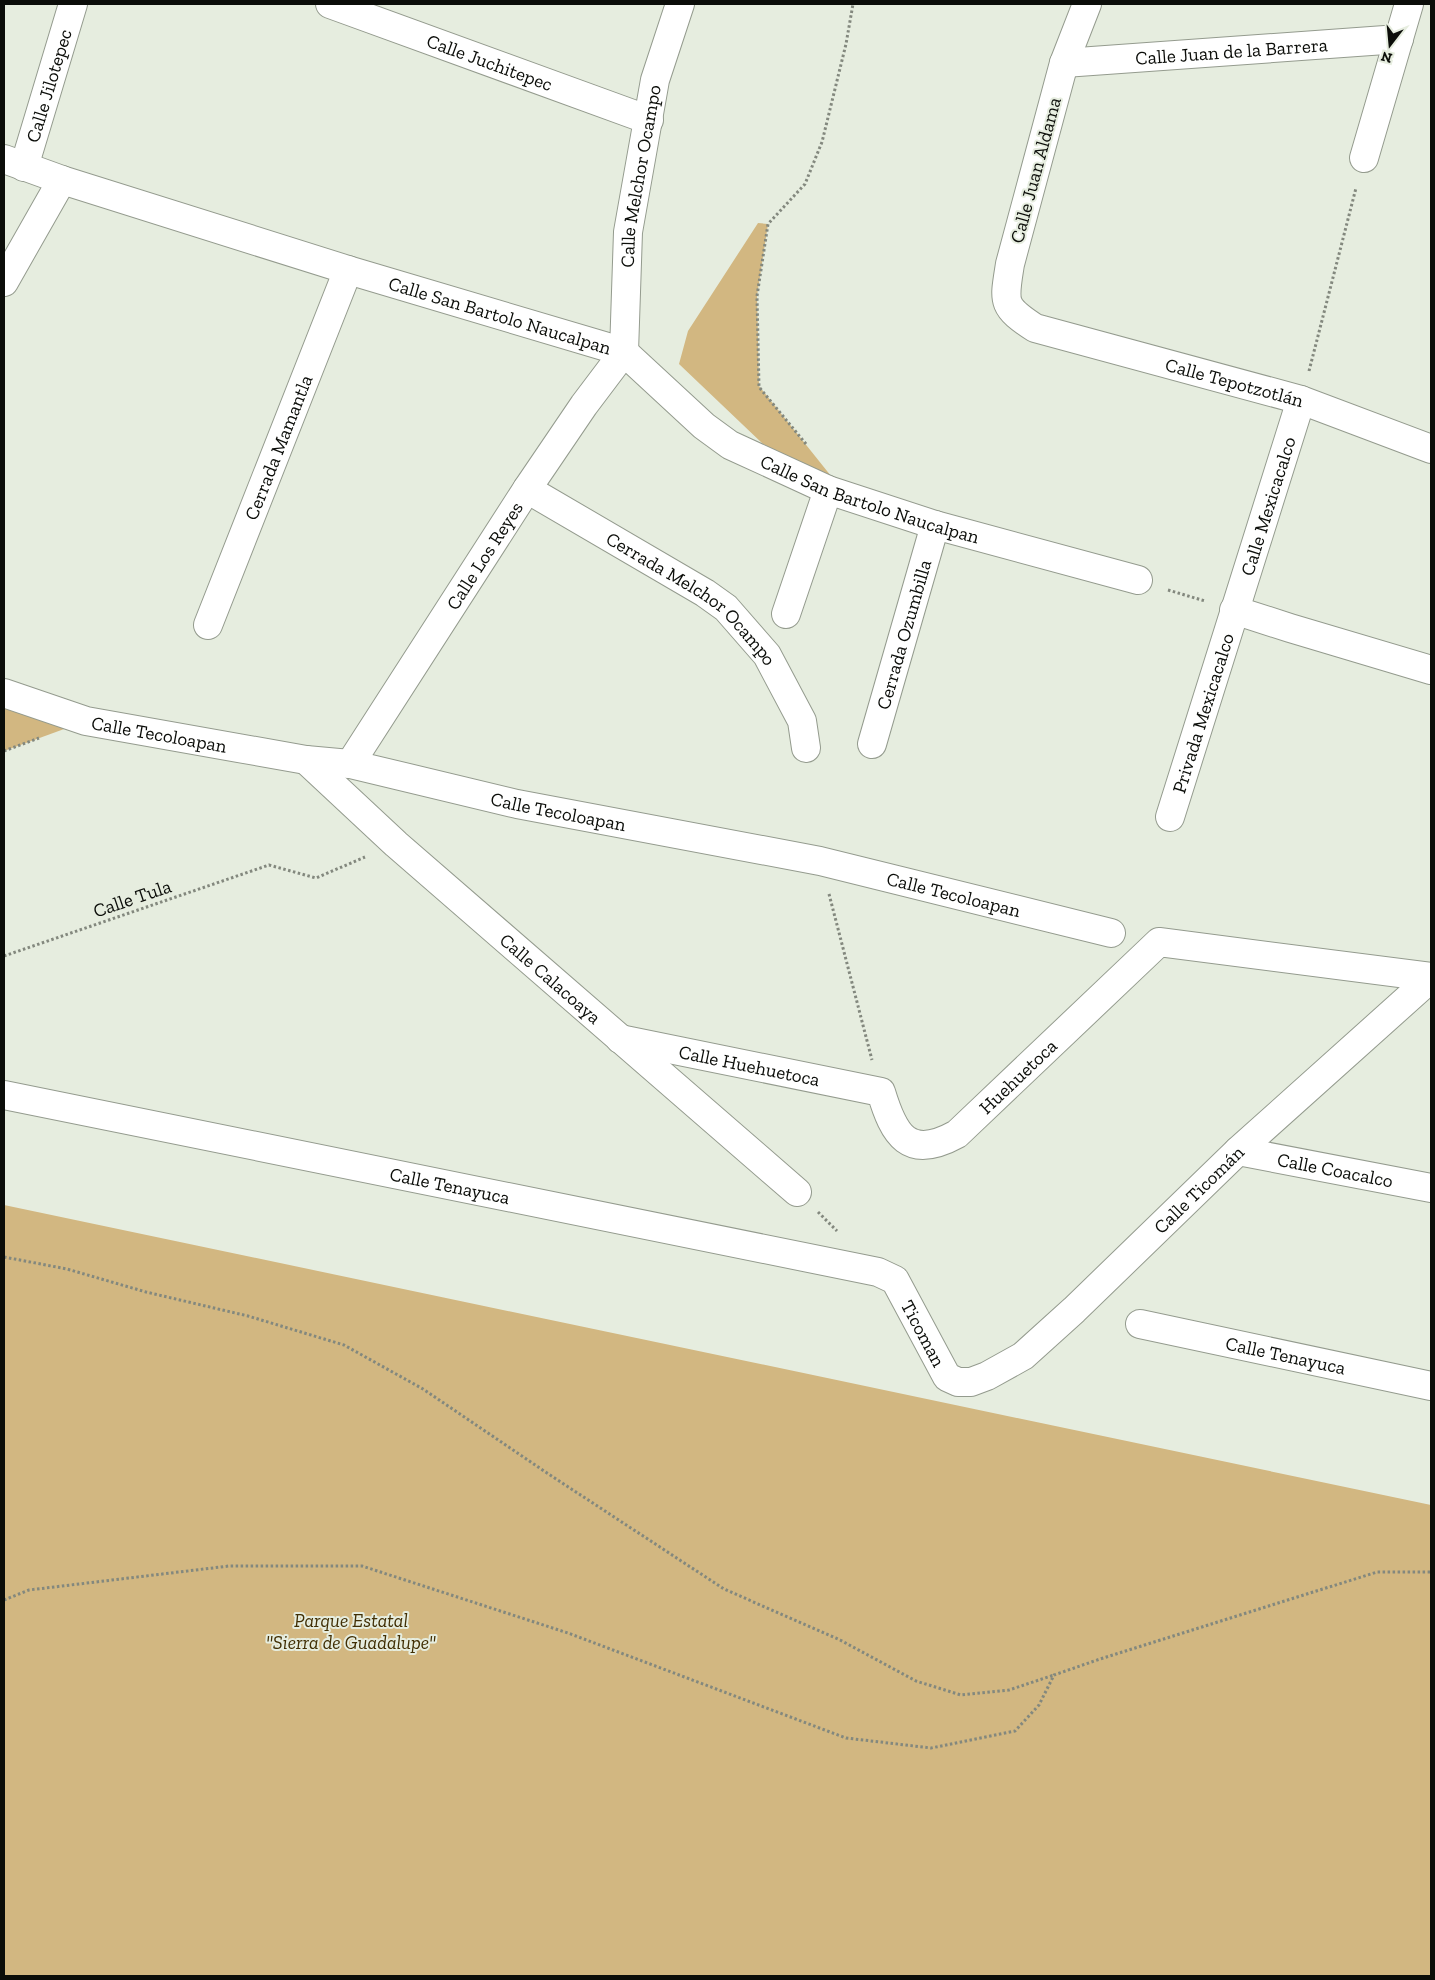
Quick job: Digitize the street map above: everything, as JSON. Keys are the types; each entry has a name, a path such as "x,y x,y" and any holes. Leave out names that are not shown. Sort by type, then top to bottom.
{"street":[{"name":"Calle Jilotepec","path":"14,163 73,4"},
{"name":"Calle Juchitepec","path":"330,4 650,120"},
{"name":"Calle Melchor Ocampo","path":"624,352 628,232 650,120 655,80 680,4"},
{"name":"Calle Juan Aldama","path":"1035,328 1017,316 1007,304 1006,288 1010,264 1064,63 1087,4"},
{"path":"1364,158 1409,4"},
{"name":"Calle Juan de la Barrera","path":"1064,63 1399,39"},
{"name":"Calle San Bartolo Naucalpan","path":"14,163 62,180 348,270 624,352 704,426 730,445 828,490 935,524 1138,580"},
{"path":"4,282 62,180"},
{"name":"Cerrada Mamantla","path":"208,625 348,270"},
{"name":"Calle Tepotzotlán","path":"1035,328 1301,400 1431,449"},
{"name":"Calle Los Reyes","path":"350,764 527,489 584,405 624,352"},
{"name":"Calle Mexicacalco","path":"1234,610 1301,400"},
{"name":"Cerrada Melchor Ocampo","path":"527,489 705,593 726,608 767,655 802,721 806,748"},
{"path":"786,614 828,490"},
{"name":"Cerrada Ozumbilla","path":"872,744 935,524"},
{"path":"1234,610 1431,670"},
{"name":"Privada Mexicacalco","path":"1170,817 1234,610"},
{"name":"Calle Tecoloapan","path":"4,693 86,721 306,760 350,764 517,804 820,861 1111,933"},
{"name":"Calle Calacoaya","path":"306,760 396,844 797,1192"},
{"name":"Huehuetoca","path":"881,1092 896,1131 905,1139 918,1144 932,1145 957,1134 1159,942 1431,977"},
{"name":"Calle Ticomán","path":"958,1382 971,1382 987,1376 1023,1356 1074,1310 1238,1151 1431,977"},
{"name":"Calle Huehuetoca","path":"620,1039 881,1092"},
{"name":"Calle Tenayuca","path":"4,1095 878,1272 895,1280"},
{"name":"Calle Coacalco","path":"1238,1151 1431,1188"},
{"name":"Ticoman","path":"895,1280 938,1363 947,1377 958,1382"},
{"name":"Calle Tenayuca","path":"1140,1324 1431,1386"}],"path":[{"path":"807,446 759,386 757,296 768,224 805,184 822,142 846,44 853,4"},
{"path":"1301,400 1364,158"},
{"path":"1138,580 1234,610"},
{"name":"Calle Tula","path":"4,956 270,865 316,878 396,844"},
{"path":"820,861 881,1092"},
{"path":"4,1257 66,1269 146,1292 248,1316 344,1345 423,1389 724,1589 840,1640 916,1681 961,1695 1009,1690 1100,1659 1377,1572 1431,1572"},
{"path":"4,1600 30,1590 229,1566 362,1566 568,1633 846,1738 930,1748 1015,1731 1039,1705 1054,1675"}],"green space":[{"path":"758,223 768,224 757,296 759,386 831,476 818,475 763,444 679,364 688,331"},
{"path":"4,693 86,721 4,751"},
{"name":"Parque Estatal \"Sierra de Guadalupe\"","path":"4,1205 1431,1505 1431,1976 4,1976"}]}
